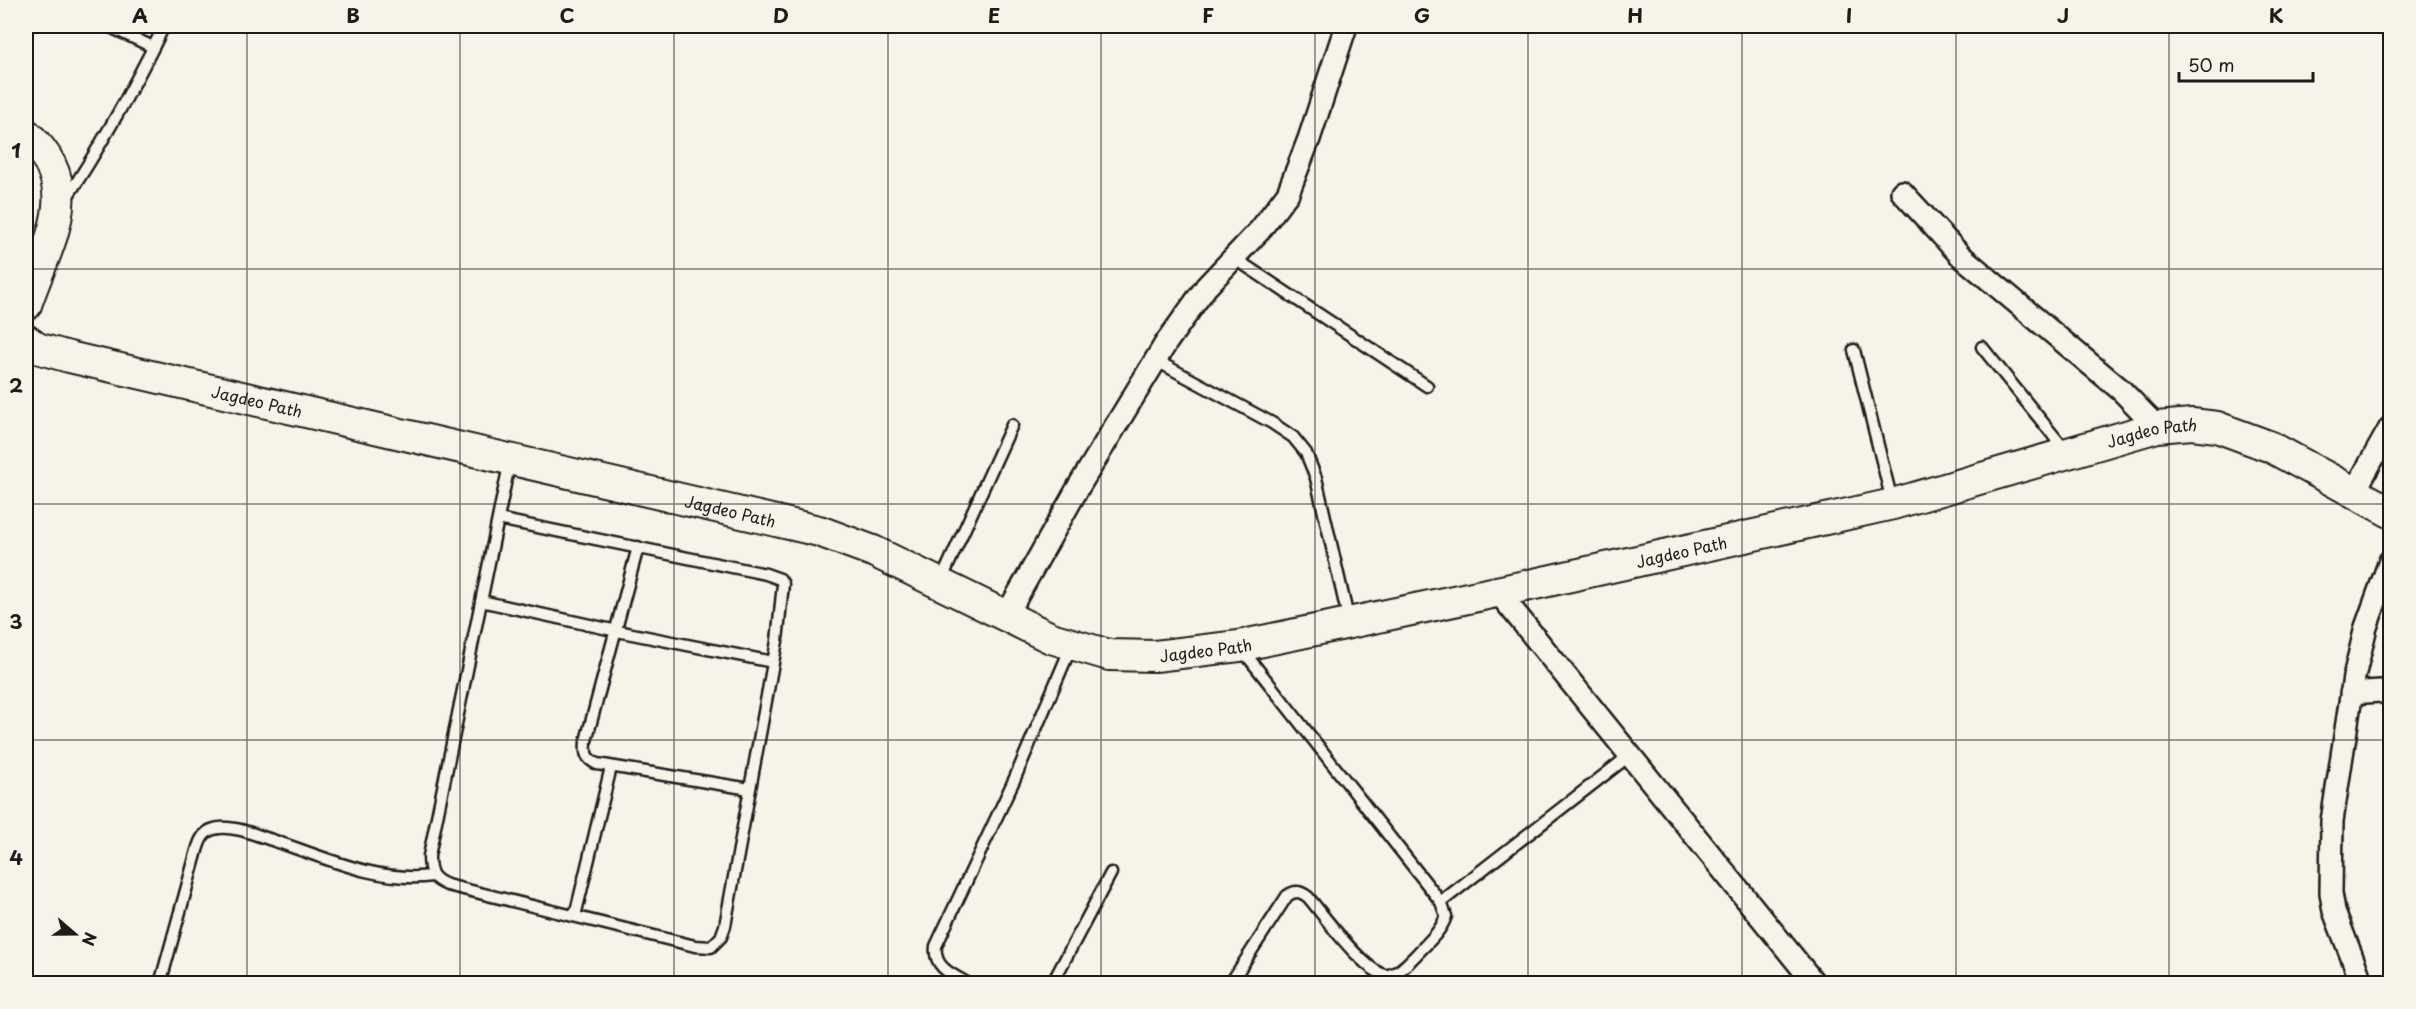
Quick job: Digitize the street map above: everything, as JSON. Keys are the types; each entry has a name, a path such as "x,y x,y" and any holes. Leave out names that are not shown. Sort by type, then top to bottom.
{"main road":[{"path":"26,134 44,152 54,171 59,191 58,210 48,246 26,304"},
{"name":"Jagdeo Path","path":"26,340 37,348 69,357 819,531 873,550 1051,638 1109,655 1155,656 1239,645 1498,592 1893,504 2157,427 2192,424 2217,427 2271,447 2391,512"}],"street":[{"path":"1006,616 1079,486 1186,313 1275,212 1288,194 1346,26"},
{"path":"1902,192 1961,256 2121,390 2157,427"},
{"path":"2354,492 2391,428"},
{"path":"2358,984 2358,973 2334,912 2331,893 2332,821 2351,693 2366,627 2391,561"},
{"path":"1498,592 1815,984"},
{"path":"2351,693 2380,692 2391,695"}],"lane":[{"path":"108,26 153,47"},
{"path":"58,210 118,115 164,26"},
{"path":"1234,258 1427,386"},
{"path":"1982,347 2067,453"},
{"path":"1854,350 1893,504"},
{"path":"1155,360 1272,423 1293,437 1306,453 1317,478 1349,623"},
{"path":"940,584 1012,425"},
{"path":"432,876 429,856 510,460"},
{"path":"160,984 196,854 204,834 210,830 229,829 254,835 391,878 432,876 447,885 695,946 705,948 716,943 725,926 773,662 783,592 780,579 766,574 498,519"},
{"path":"638,547 585,750 587,758 611,767 750,789"},
{"path":"481,601 773,662"},
{"path":"969,984 940,965 935,953 936,946 1015,778 1072,644"},
{"path":"1239,645 1442,902 1446,916 1438,930 1405,966 1390,975"},
{"path":"1442,902 1630,755"},
{"path":"575,916 611,767"},
{"path":"1052,984 1111,873"},
{"path":"1230,984 1287,896 1294,891 1301,892 1308,897 1369,968 1376,973 1390,975 1404,984"}]}
